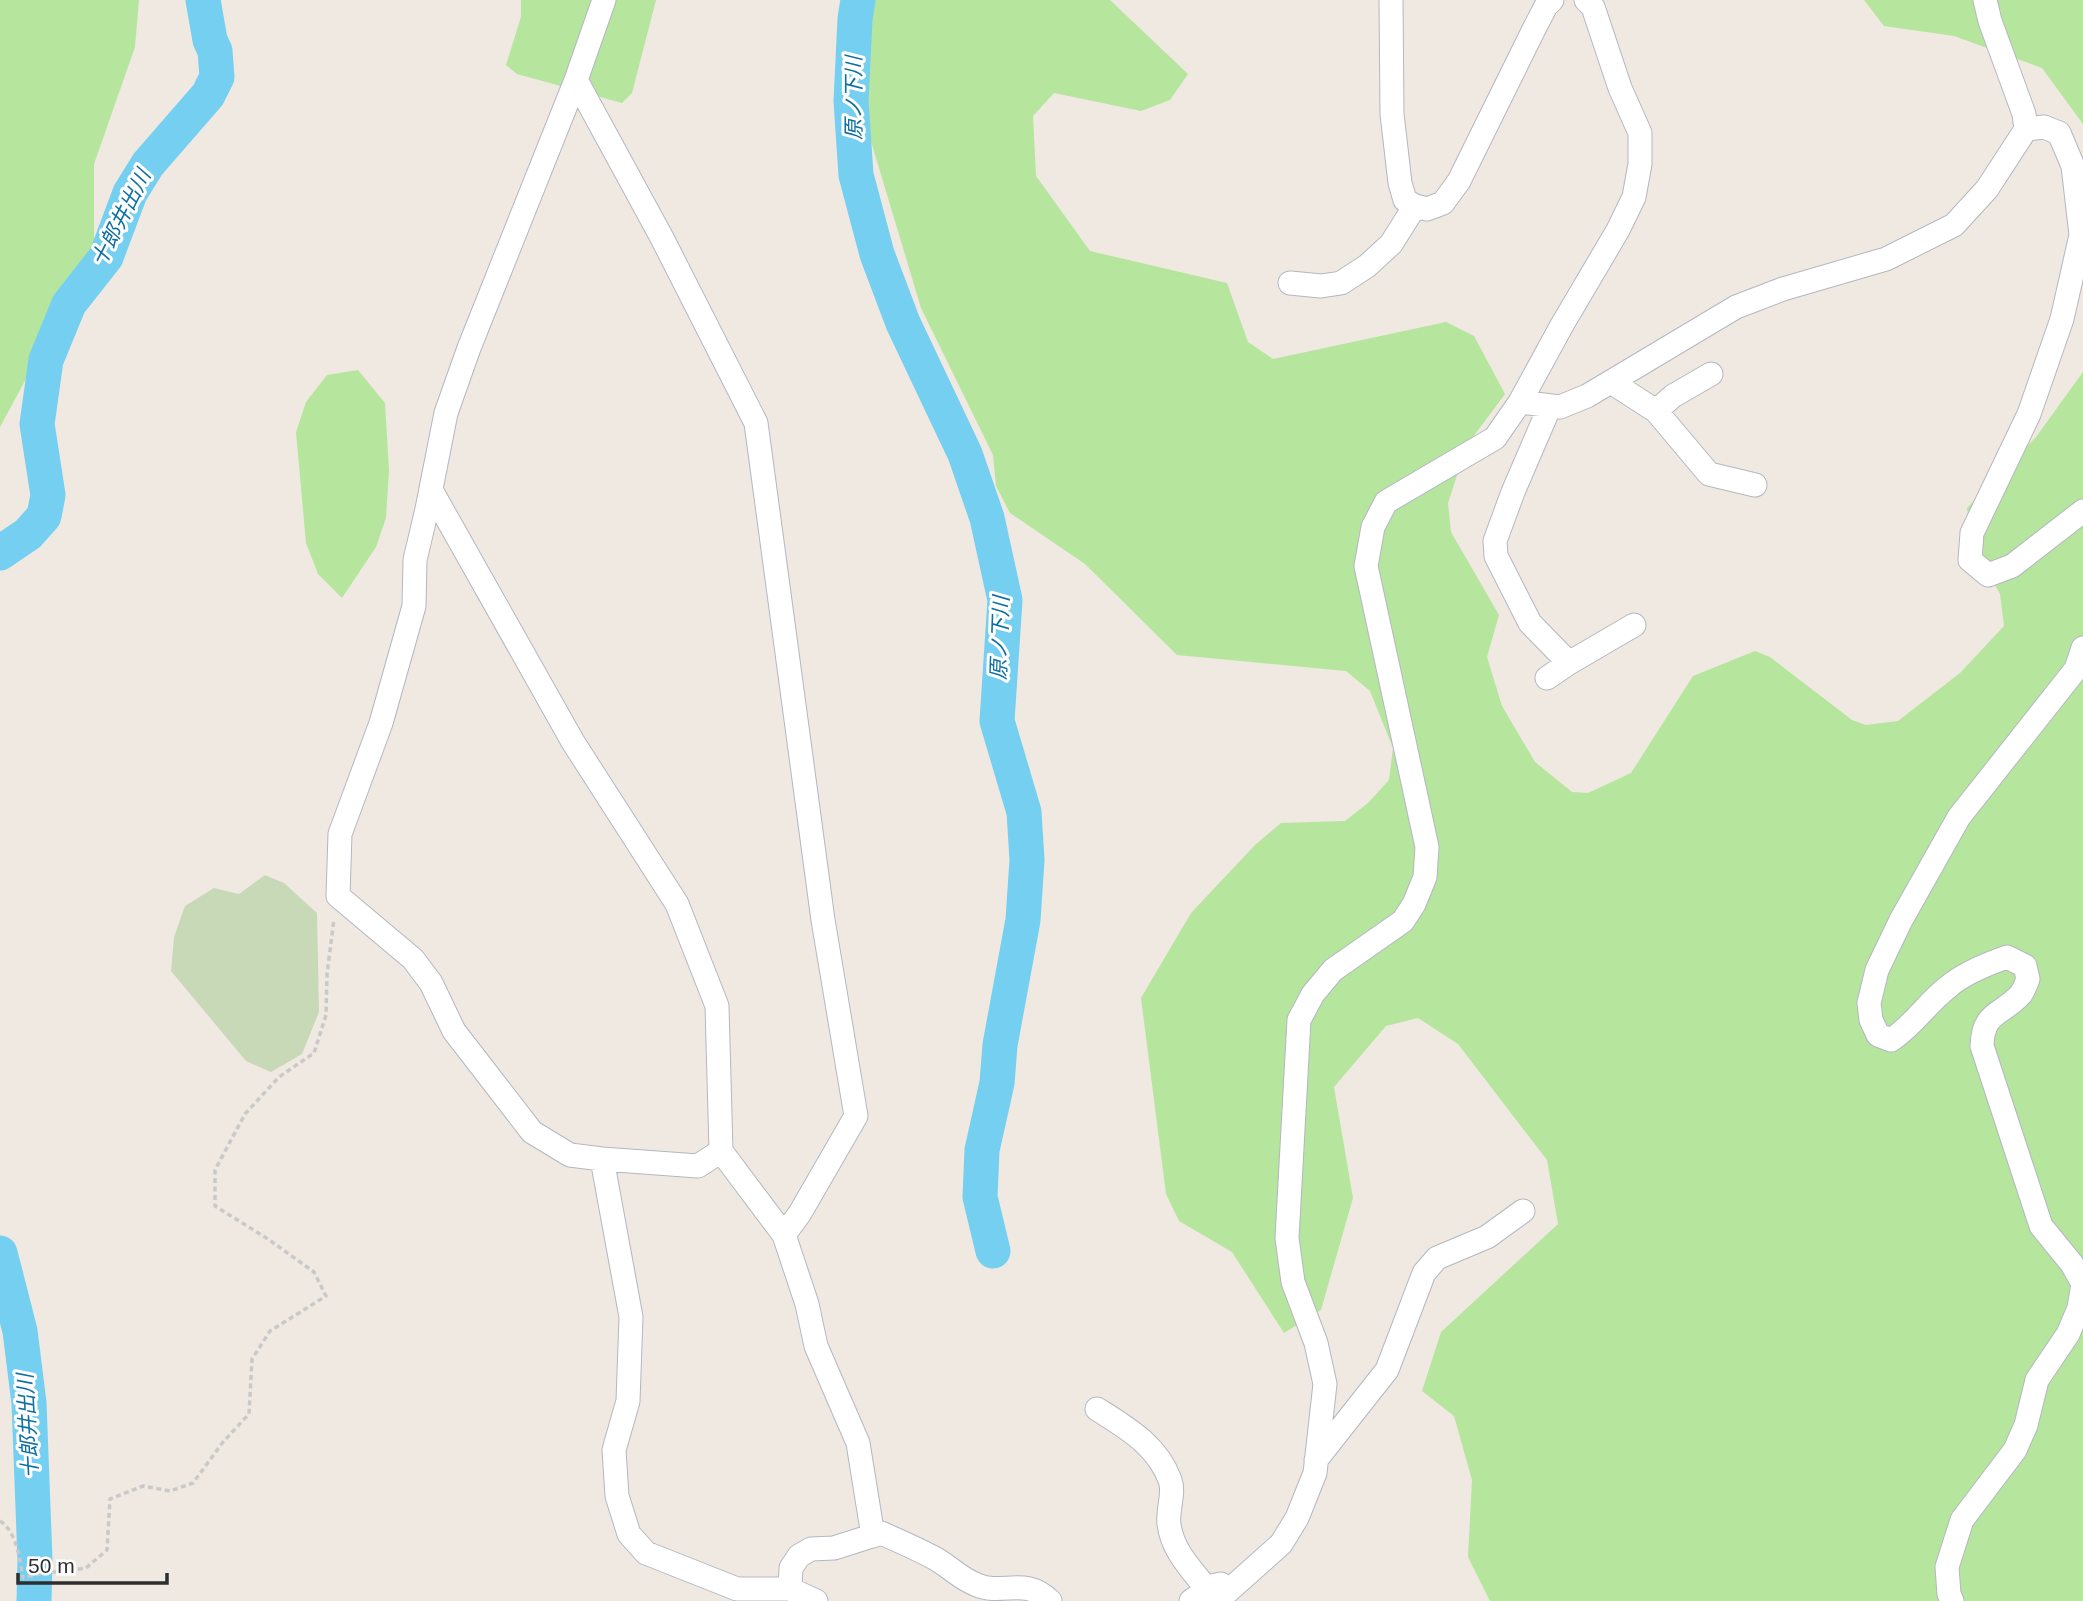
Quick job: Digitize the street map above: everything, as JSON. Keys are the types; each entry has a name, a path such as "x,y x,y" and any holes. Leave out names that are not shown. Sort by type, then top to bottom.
{"street":[{"path":"604,0 576,80 446,412 415,560 414,606 381,723 340,834 338,896 413,960 431,983 454,1031 531,1132 570,1154 602,1159 698,1166 721,1151"},
{"path":"1391,0 1392,114 1399,183 1405,200 1427,209 1443,203 1459,181 1534,29 1552,0"},
{"path":"1097,1409 1139,1436 1158,1456 1171,1483 1169,1524 1177,1551 1205,1597 1241,1579 1282,1544 1297,1518 1315,1473 1325,1384 1315,1343 1293,1282 1287,1238 1299,1020 1313,994 1333,970 1403,921 1414,904 1425,877 1427,847 1366,566 1373,527 1386,502 1495,438 1520,402 1634,197 1640,164 1640,133 1620,88 1594,7 1586,0"},
{"path":"1520,402 1560,407 1587,396 1736,307 1783,289 1886,259 1954,225 1987,189 2026,129 2024,114 1985,0"},
{"path":"576,80 662,238 756,423 823,920 856,1116 800,1213 784,1235"},
{"path":"2026,129 2044,127 2059,133 2073,166 2081,235 2062,319 2029,414 1972,533 1970,560 1988,575 2012,566 2083,511"},
{"path":"1290,283 1321,286 1341,283 1367,266 1391,244 1415,206"},
{"path":"1656,411 1673,396 1711,374"},
{"path":"1611,382 1656,411 1709,474 1755,485"},
{"path":"1550,406 1495,541 1496,556 1531,622 1569,663"},
{"path":"431,490 573,742 677,904 717,1006 721,1151 784,1235 807,1304 816,1346 858,1443 873,1536"},
{"path":"1547,678 1634,625"},
{"path":"1952,1601 1947,1567 1962,1520 2015,1450 2026,1425 2037,1380 2068,1334 2080,1308 2083,1284 2041,1226 1982,1046 1982,1032 1989,1018 2022,993 2028,979 2025,966 2007,957 1948,986 1903,1032 1891,1040 1878,1035 1871,1020 1869,1003 1877,970 1901,920 1959,817 2081,665"},
{"path":"602,1159 631,1317 628,1401 614,1450 617,1496 629,1534 646,1553 737,1589 790,1590 816,1601"},
{"path":"1316,1460 1387,1370 1424,1273 1437,1258 1487,1237 1523,1210"},
{"path":"790,1590 791,1568 799,1556 811,1549 834,1548 881,1533 938,1560 961,1578 980,1587 1030,1588 1049,1601"}],"path":[{"path":"0,1521 7,1526 19,1554 23,1578 47,1572 86,1568 107,1550 110,1499 143,1486 170,1491 193,1483 249,1414 252,1359 270,1331 326,1296 314,1272 215,1206 215,1170 245,1114 279,1077 314,1053 326,1015 327,974 338,896"}],"green space":[{"path":"0,0 139,0 135,47 94,164 94,253 0,427"},
{"path":"521,0 656,0 632,93 622,103 517,74 506,65 521,17"},
{"path":"866,0 1110,0 1188,74 1170,100 1141,111 1054,93 1033,116 1036,176 1090,251 1227,283 1248,342 1273,359 1446,322 1474,336 1505,394 1467,445 1448,503 1451,532 1499,615 1487,657 1502,706 1535,762 1572,792 1588,793 1631,773 1693,676 1755,651 1770,657 1852,720 1866,725 1898,721 1960,673 2004,626 2000,594 1971,541 1967,508 2036,437 2083,372 2083,1601 1490,1601 1468,1557 1472,1480 1454,1416 1422,1391 1441,1332 1558,1224 1547,1160 1458,1044 1418,1018 1386,1026 1334,1087 1353,1198 1321,1310 1284,1333 1232,1252 1179,1221 1166,1194 1141,998 1191,913 1255,845 1281,823 1345,821 1368,803 1389,780 1393,748 1370,691 1346,671 1177,655 1085,564 1010,513 996,486 993,455 921,308 852,78"},
{"path":"1864,0 2083,0 2083,124 2042,68 1954,36 1884,26"},
{"path":"358,370 385,403 389,470 386,518 376,547 342,598 318,574 306,543 296,432 306,402 327,375"},
{"path":"265,875 284,883 317,913 319,1012 302,1054 271,1072 246,1061 171,971 174,937 185,906 214,888 239,894"}],"waterway":[{"name":"十郎井出川","path":"0,553 28,534 44,516 48,495 37,424 46,360 69,304 106,257 130,193 148,164 208,95 217,77 215,51 210,40 203,0"},
{"name":"原ノ下川","path":"858,0 851,101 856,175 877,254 903,323 965,454 987,518 1005,600 997,721 1024,812 1027,860 1023,920 1000,1045 997,1083 982,1150 980,1197 993,1251"},
{"name":"十郎井出川","path":"0,1253 20,1331 29,1403 34,1601"}]}
